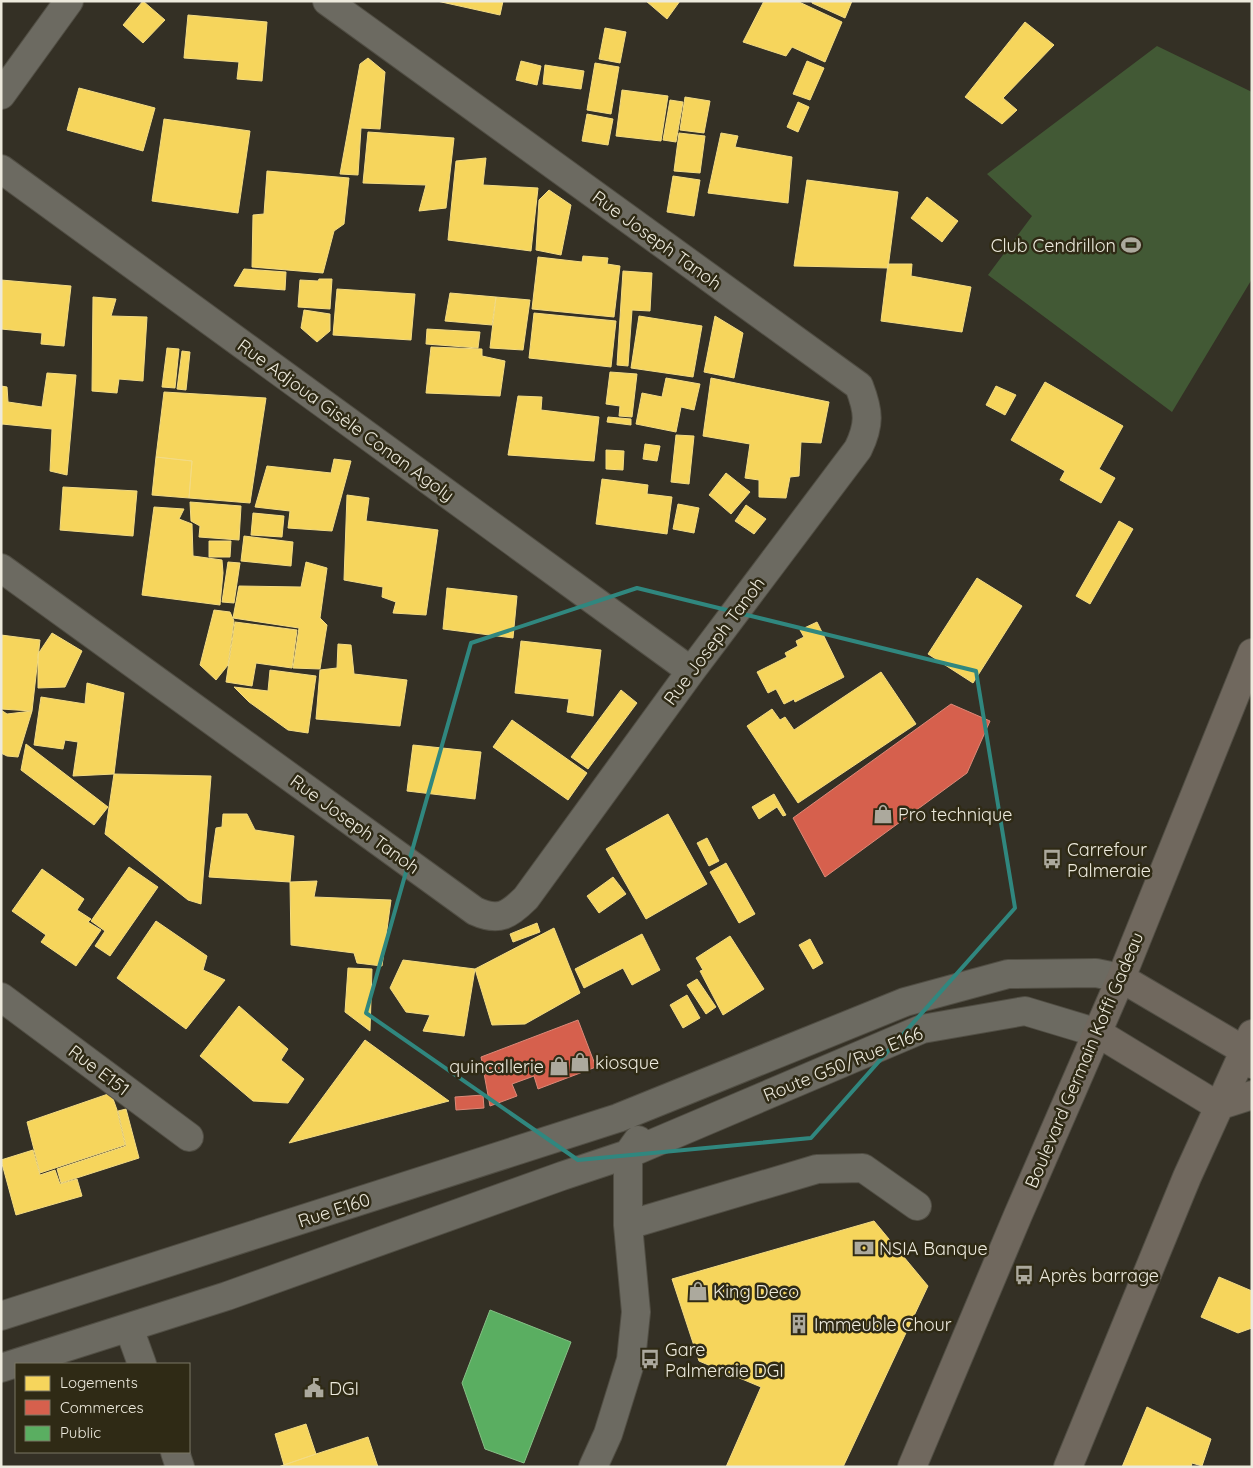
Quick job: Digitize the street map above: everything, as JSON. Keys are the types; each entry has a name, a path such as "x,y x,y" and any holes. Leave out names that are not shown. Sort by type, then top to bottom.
{"main road":[{"name":"Boulevard Germain Koffi Gadeau","path":"912,1467 1018,1214 1121,978 1252,653"},
{"path":"1068,1467 1218,1106 1249,1050 1121,978"},
{"name":"Route G50/Rue E166","path":"1098,1033 1218,1106"},
{"path":"1218,1106 1252,1095"}],"street":[{"path":"1,95 69,1"},
{"name":"Rue Joseph Tanoh","path":"1,568 475,911 488,917 505,915 513,911 526,898 691,671 858,449 866,431 868,407 859,386 328,1"},
{"name":"Rue Adjoua Gisèle Conan Agoly","path":"1,169 691,671"},
{"name":"Route G50/Rue E166","path":"666,1100 905,1002 1008,974 1068,975 1096,973 1121,978"},
{"name":"Rue E151","path":"3,1001 190,1137"},
{"name":"Route G50/Rue E166","path":"628,1154 922,1030 1025,1011 1098,1033"},
{"path":"593,1467 608,1434 632,1360 636,1312 628,1225 628,1154 666,1100"},
{"name":"Rue E160","path":"1,1316 465,1168 666,1100"},
{"path":"17,1363 245,1290 628,1154"},
{"path":"628,1225 818,1169 862,1168 917,1206"},
{"path":"129,1328 142,1363"},
{"path":"1,1368 15,1364"},
{"path":"175,1453 180,1467"}],"highlighted area":[{"path":"637,588 976,671 1015,908 811,1138 578,1160 366,1013 471,643"}],"green space":[{"name":"Club Cendrillon","path":"1157,46 1252,92 1252,279 1172,412 988,275 1032,216 987,174"}],"building: Logements":[{"path":"143,1 165,20 143,43 123,25"},
{"path":"437,1 503,1 500,15"},
{"path":"646,1 680,1 667,19"},
{"path":"764,1 797,1 842,22 825,62 792,47 786,56 743,42"},
{"path":"812,1 852,1 845,18 812,3"},
{"path":"188,15 267,22 262,81 237,79 239,62 184,58"},
{"path":"1025,22 1054,45 1003,98 1017,110 1002,124 965,97"},
{"path":"605,28 626,32 620,63 599,59"},
{"path":"368,58 385,72 380,129 361,128 358,175 340,174 360,64"},
{"path":"521,61 541,66 537,85 516,80"},
{"path":"807,61 824,68 810,100 793,94"},
{"path":"595,63 619,67 611,114 587,110"},
{"path":"545,65 584,71 581,89 543,84"},
{"path":"79,88 155,108 143,151 67,130"},
{"path":"622,90 668,96 661,141 616,136"},
{"path":"685,97 710,101 704,133 680,130"},
{"path":"670,100 683,102 676,142 663,140"},
{"path":"798,102 809,107 798,132 787,127"},
{"path":"587,114 613,119 608,145 582,141"},
{"path":"164,119 250,131 238,213 152,201"},
{"path":"368,132 454,138 446,208 419,211 426,185 363,183"},
{"path":"679,133 705,136 700,173 674,171"},
{"path":"721,133 738,136 735,147 792,157 788,203 708,193"},
{"path":"486,158 483,185 538,188 531,251 448,240 456,161"},
{"path":"267,171 349,178 344,224 334,231 323,273 252,267 253,215 264,214"},
{"path":"673,176 700,180 694,216 667,212"},
{"path":"807,180 898,192 888,268 794,266"},
{"path":"549,190 571,205 561,255 536,250 539,200"},
{"path":"927,197 958,221 942,242 911,218"},
{"path":"583,256 608,258 607,264 620,266 614,317 532,309 538,257 582,262"},
{"path":"888,264 912,264 911,276 971,287 962,332 881,321"},
{"path":"244,269 286,272 285,290 234,286"},
{"path":"623,271 652,273 650,311 632,310 628,366 617,365"},
{"path":"319,279 332,279 330,309 298,307 300,280 318,281"},
{"path":"1,280 71,286 64,346 41,344 42,333 1,329"},
{"path":"337,289 415,294 411,340 333,335"},
{"path":"450,293 496,297 492,325 445,321"},
{"path":"93,297 116,299 111,316 147,317 143,381 119,379 117,393 92,391"},
{"path":"496,297 530,300 523,350 490,348"},
{"path":"304,310 330,314 330,331 317,342 301,328"},
{"path":"534,313 616,321 611,367 529,358"},
{"path":"639,316 702,326 693,377 631,368"},
{"path":"715,316 743,333 734,378 704,372"},
{"path":"427,329 480,332 478,348 426,344"},
{"path":"431,347 482,349 482,356 505,361 500,396 426,393"},
{"path":"167,348 179,349 175,388 162,387"},
{"path":"182,351 190,352 186,390 177,389"},
{"path":"610,372 637,374 632,417 619,416 620,406 606,404"},
{"path":"47,373 76,375 67,475 50,471 52,429 2,424 1,428 1,386 7,387 8,402 42,407"},
{"path":"666,378 700,384 694,410 681,407 676,432 636,424 642,393 662,397"},
{"path":"711,378 829,402 821,443 801,442 799,476 790,477 786,498 759,497 759,480 745,478 750,444 703,436"},
{"path":"1045,382 1123,426 1099,469 1115,478 1101,503 1060,480 1065,471 1011,440"},
{"path":"996,386 1016,395 1005,415 986,405"},
{"path":"164,392 266,398 250,503 189,498 192,461 156,457"},
{"path":"518,396 542,397 541,410 599,417 594,461 508,455"},
{"path":"608,417 631,419 631,425 607,422"},
{"path":"676,435 694,436 689,484 671,482"},
{"path":"645,444 660,446 657,461 643,459"},
{"path":"606,450 624,451 623,470 606,469"},
{"path":"156,457 192,461 189,498 152,495"},
{"path":"334,459 351,461 332,531 288,528 290,511 255,507 267,466 331,473"},
{"path":"726,473 750,492 731,514 709,495"},
{"path":"602,479 648,485 647,494 672,497 667,534 596,524"},
{"path":"63,487 137,491 133,536 60,530"},
{"path":"347,495 369,498 366,521 438,530 426,615 393,613 396,602 382,597 383,587 344,580"},
{"path":"190,502 241,506 239,540 199,537 200,526 191,521"},
{"path":"678,504 699,508 694,533 673,529"},
{"path":"746,505 766,519 754,534 735,521"},
{"path":"154,507 184,509 179,519 192,524 193,556 222,560 223,573 220,605 142,595"},
{"path":"253,513 284,516 282,537 251,535"},
{"path":"1119,521 1133,529 1090,604 1076,596"},
{"path":"244,536 293,542 291,566 241,561"},
{"path":"209,541 231,541 230,557 209,557"},
{"path":"228,562 240,563 234,603 222,602"},
{"path":"306,562 327,568 320,618 327,625 320,669 293,668 299,628 233,618 239,586 301,587"},
{"path":"977,578 1022,606 973,683 928,654"},
{"path":"447,588 517,596 513,638 443,629"},
{"path":"214,610 230,612 234,621 228,665 216,680 200,665"},
{"path":"235,622 297,630 292,668 256,663 252,686 226,682"},
{"path":"817,622 844,677 795,702 794,699 784,704 776,689 768,693 757,672 787,657 785,653 798,646 796,641 804,637 800,630"},
{"path":"52,633 82,651 65,687 38,688 38,654"},
{"path":"1,635 40,640 32,711 1,709"},
{"path":"521,641 601,650 593,716 567,712 569,699 515,693"},
{"path":"338,644 351,645 354,674 407,680 400,726 316,719 320,670 337,668"},
{"path":"270,670 316,676 308,733 288,730 249,702 234,687 268,691"},
{"path":"881,672 916,724 798,803 747,726 772,709 780,720 785,717 794,730"},
{"path":"87,683 124,693 114,774 73,776 78,742 65,740 63,749 34,745 41,697 85,704"},
{"path":"621,690 637,703 588,769 571,757"},
{"path":"1,710 7,714 32,711 18,757 7,756 1,753"},
{"path":"512,720 587,773 568,800 493,747"},
{"path":"26,744 108,807 94,825 21,770"},
{"path":"413,745 481,752 475,799 407,791"},
{"path":"114,774 211,776 201,904 188,900 105,834"},
{"path":"774,794 786,815 783,816 777,807 759,819 752,807"},
{"path":"223,814 247,814 255,830 294,836 290,882 209,877 216,828 222,827"},
{"path":"668,814 707,884 646,919 606,849"},
{"path":"707,838 719,861 709,866 697,843"},
{"path":"726,863 755,914 739,923 710,872"},
{"path":"129,867 158,887 110,956 95,946 105,931 91,921"},
{"path":"42,869 84,899 77,910 91,919 88,922 101,930 76,966 41,942 46,935 12,911"},
{"path":"613,877 626,894 599,913 587,896"},
{"path":"317,881 314,897 391,900 382,966 357,963 354,953 291,945 290,882"},
{"path":"156,921 207,956 203,970 225,980 186,1029 117,978"},
{"path":"537,923 540,932 513,942 510,934"},
{"path":"554,928 580,993 525,1024 492,1025 475,969"},
{"path":"642,934 660,970 632,985 623,968 584,988 575,969"},
{"path":"730,936 764,989 723,1015 700,971 703,970 696,958"},
{"path":"810,939 823,963 813,969 799,945"},
{"path":"403,960 475,969 464,1036 423,1031 430,1015 406,1012 390,988"},
{"path":"348,968 372,969 370,1031 345,1012"},
{"path":"697,979 716,1007 706,1014 687,985"},
{"path":"687,995 700,1018 683,1028 670,1005"},
{"path":"239,1006 288,1049 281,1060 304,1079 288,1103 253,1101 200,1056"},
{"path":"365,1040 449,1101 289,1143"},
{"path":"111,1093 125,1145 40,1173 27,1122"},
{"path":"126,1109 139,1158 61,1183 57,1169 126,1146 118,1111"},
{"path":"33,1150 40,1175 55,1170 60,1184 77,1179 82,1196 16,1215 1,1160"},
{"name":"Immeuble Chour","path":"874,1221 928,1286 843,1467 726,1467 761,1387 699,1361 672,1279"},
{"path":"1219,1277 1252,1291 1252,1328 1238,1333 1201,1317"},
{"path":"1147,1407 1211,1439 1202,1466 1192,1463 1191,1467 1122,1467"},
{"path":"306,1424 316,1454 284,1465 275,1434"},
{"path":"368,1437 378,1467 278,1467 316,1454"}],"building: Commerces":[{"path":"951,704 990,721 967,773 825,877 793,818"},
{"path":"578,1020 596,1067 538,1089 534,1076 512,1084 517,1096 490,1106 481,1057"},
{"path":"483,1095 484,1108 456,1110 455,1097"}],"building: Public":[{"path":"490,1310 571,1342 524,1463 485,1449 462,1383"}],"place":[{"name":"Club Cendrillon","path":"1131,245"},
{"name":"Pro technique","path":"883,814"},
{"name":"Carrefour Palmeraie","path":"1052,859"},
{"name":"kiosque","path":"580,1062"},
{"name":"quincallerie","path":"559,1066"},
{"name":"NSIA Banque","path":"864,1248"},
{"name":"Après barrage","path":"1024,1275"},
{"name":"King Deco","path":"698,1291"},
{"name":"Immeuble Chour","path":"799,1324"},
{"name":"Gare Palmeraie DGI","path":"650,1359"},
{"name":"DGI","path":"314,1388"}]}
